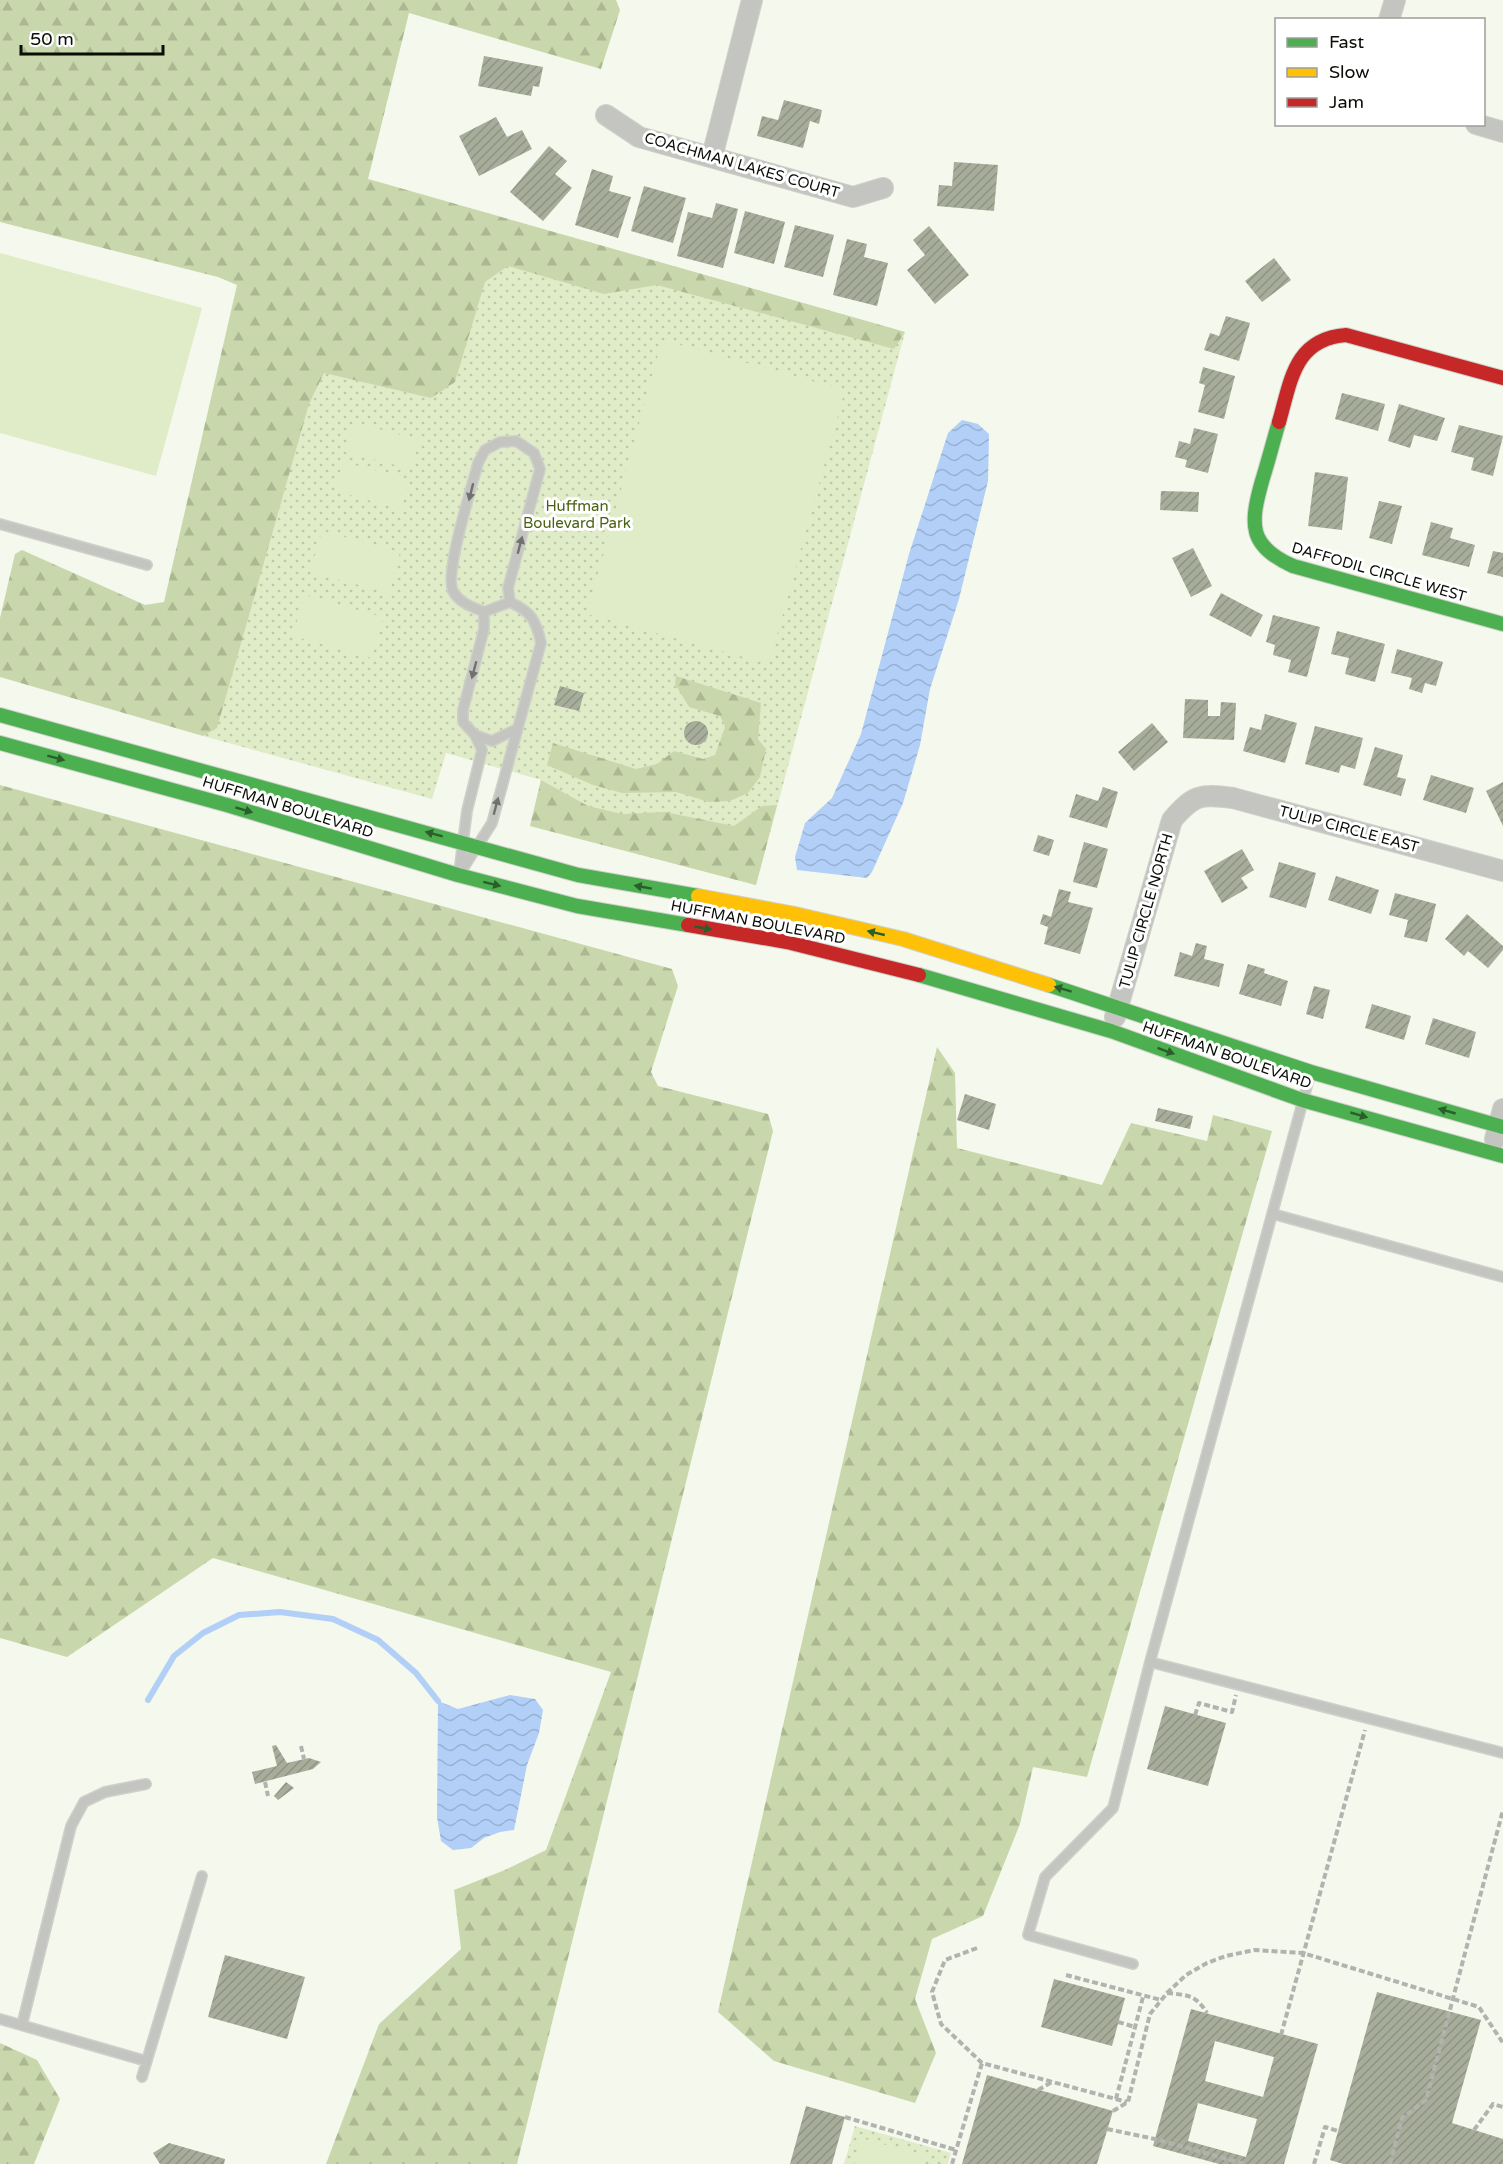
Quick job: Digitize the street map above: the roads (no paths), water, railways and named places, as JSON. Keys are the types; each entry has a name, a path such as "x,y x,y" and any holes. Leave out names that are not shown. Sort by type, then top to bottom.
{"street":[{"path":"712,157 752,0"},
{"path":"1390,18 1395,0"},
{"name":"COACHMAN LAKES COURT","path":"606,115 639,136 853,197 883,188"},
{"path":"1483,126 1503,132"},
{"name":"DAFFODIL CIRCLE WEST","path":"1503,378 1346,335 1316,342 1305,352 1293,374 1254,510 1253,525 1256,536 1276,559 1293,566 1503,624"},
{"name":"HUFFMAN BOULEVARD","path":"0,715 578,875 795,914 903,939 1118,1006 1311,1072 1502,1121"},
{"name":"HUFFMAN BOULEVARD","path":"0,743 227,805 458,875 577,906 787,942 905,970 1111,1031 1302,1100 1497,1154"},
{"name":"TULIP CIRCLE EAST","path":"1195,798 1208,795 1233,798 1503,871"},
{"name":"TULIP CIRCLE NORTH","path":"1111,1031 1172,820 1195,798"},
{"path":"1497,1154 1502,1121"}],"lane":[{"path":"458,875 492,823 541,644 536,622 518,606 510,602 484,612 459,600 452,590 451,571 478,463 485,450 500,442 516,441 534,453 540,469 508,588 510,602"},
{"path":"0,524 147,565"},
{"path":"458,875 467,811 482,750 475,735 463,722 463,710 484,629 484,612"},
{"path":"475,735 492,741 517,729"},
{"path":"1133,1964 1028,1935 1045,1877 1113,1808 1150,1662 1311,1072"},
{"path":"1273,1214 1503,1277"},
{"path":"1150,1662 1503,1753"},
{"path":"22,2025 71,1826 84,1802 105,1792 146,1784"},
{"path":"142,2077 202,1876"},
{"path":"0,2019 146,2061"}],"water":[{"path":"962,420 978,424 989,434 988,481 959,599 930,689 920,745 903,803 872,872 867,878 797,870 795,857 805,823 832,798 861,734 909,554 948,433"},
{"path":"510,1695 535,1699 543,1710 539,1733 527,1765 514,1830 484,1838 471,1848 453,1850 441,1841 437,1817 438,1701 458,1709"}],"waterway":[{"path":"148,1700 174,1656 203,1633 239,1615 280,1612 333,1619 378,1640 416,1673 438,1701"}],"park label":[{"name":"Huffman Boulevard Park","path":"577,514"}]}
